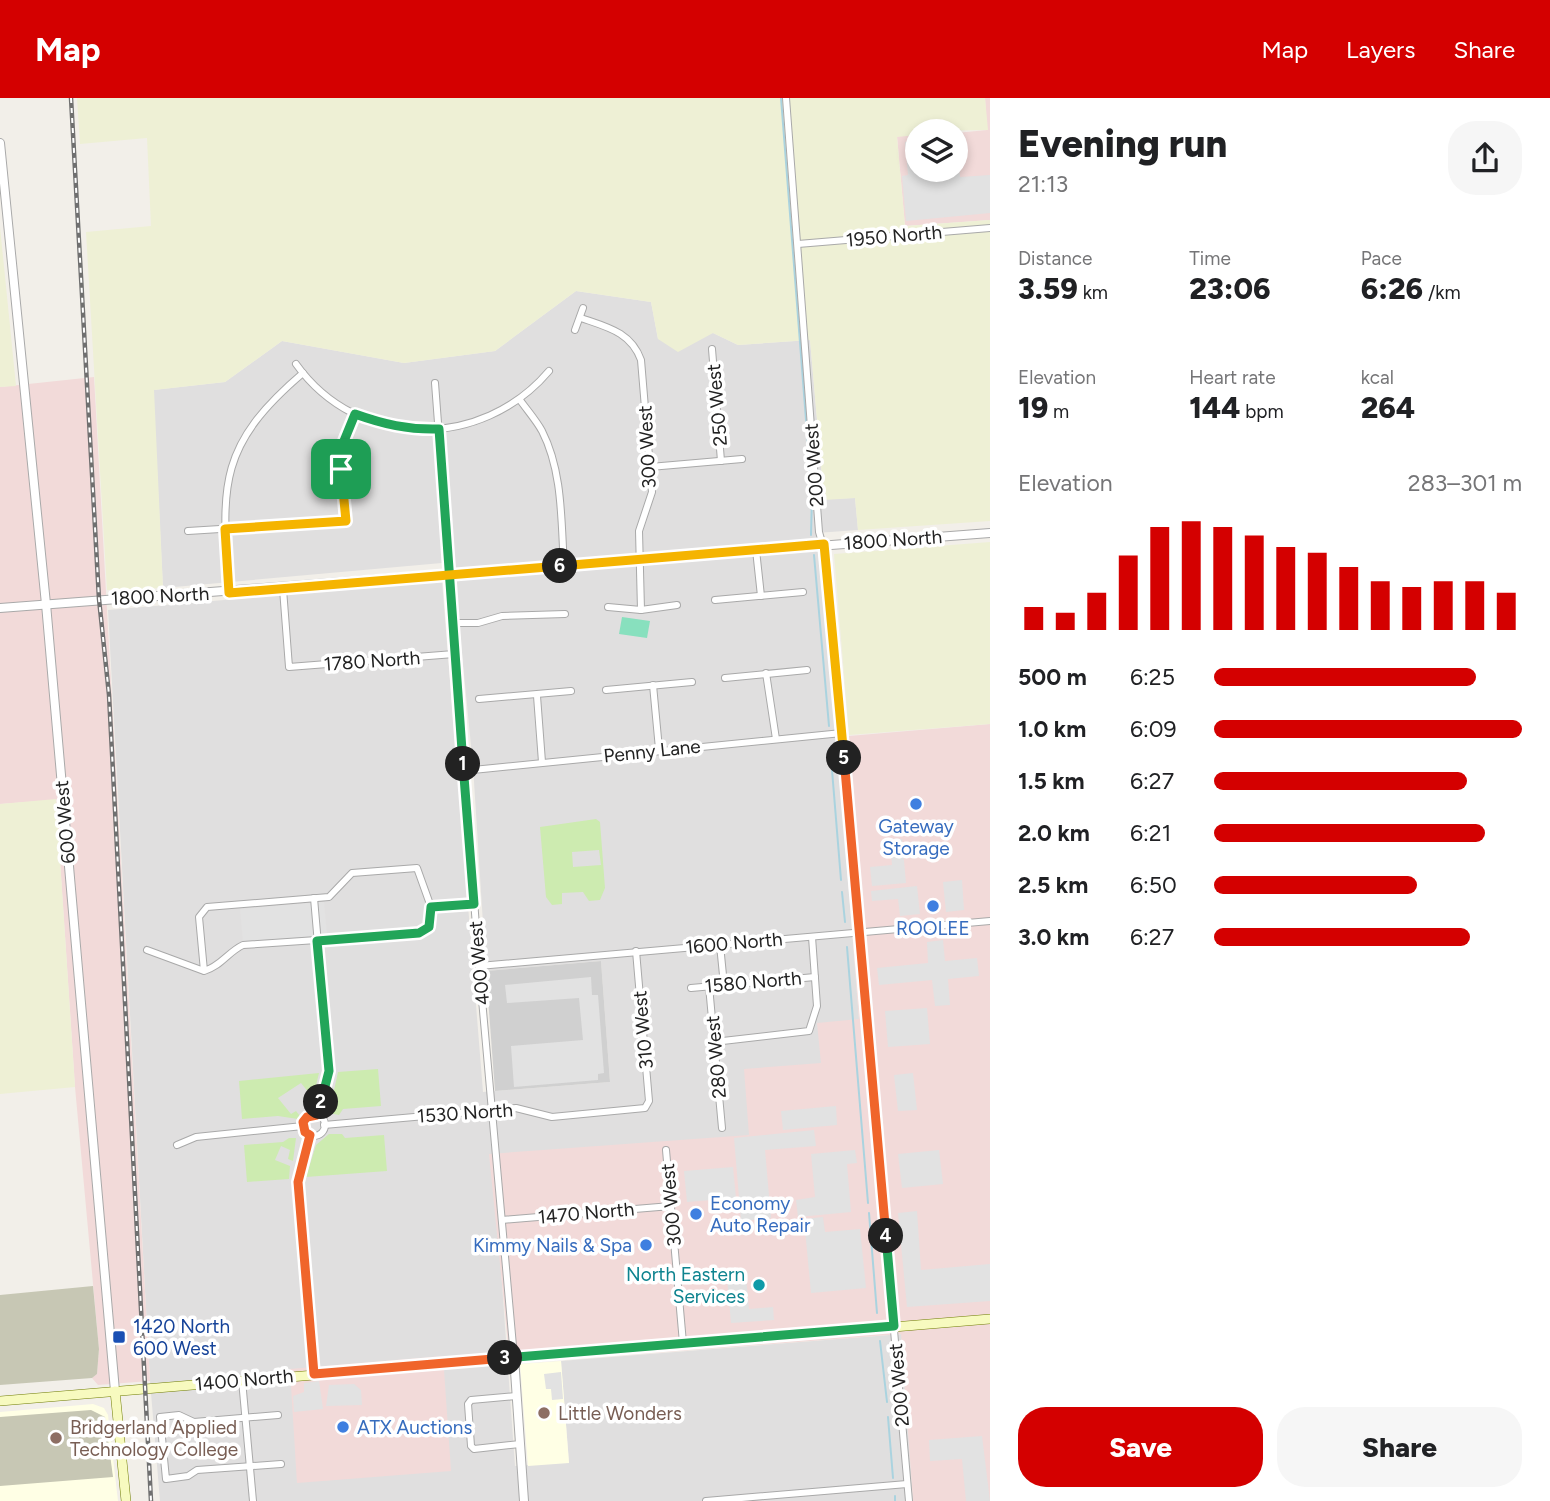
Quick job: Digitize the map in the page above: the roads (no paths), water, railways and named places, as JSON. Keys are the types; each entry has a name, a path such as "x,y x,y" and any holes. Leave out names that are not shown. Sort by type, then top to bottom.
{"main road":[{"name":"1400 North","path":"0,1401 990,1319"},
{"name":"600 West","path":"116,1391 126,1501"}],"street":[{"name":"200 West","path":"786,98 819,531 824,544 842,733 909,1501"},
{"name":"600 West","path":"0,144 46,604 116,1391"},
{"name":"1950 North","path":"798,244 990,228"},
{"path":"575,330 583,308"},
{"name":"300 West","path":"581,318 613,329 636,347 641,360 652,492 639,531 641,610"},
{"name":"250 West","path":"712,349 721,461"},
{"path":"296,364 303,373 355,414 386,425 414,430 468,425 486,419 520,400 549,371"},
{"path":"229,593 225,529 228,474 240,444 256,418 303,373"},
{"name":"400 West","path":"435,383 463,771 524,1501"},
{"path":"520,400 542,431 553,460 558,484 564,566"},
{"path":"188,531 346,521 341,469 344,441 355,414"},
{"path":"650,467 742,459"},
{"name":"1800 North","path":"0,608 283,589 824,544 990,533"},
{"path":"756,550 761,596"},
{"name":"1780 North","path":"283,589 289,667 454,654"},
{"path":"715,600 803,592"},
{"path":"608,607 641,610 677,605"},
{"path":"452,623 478,623 502,616 565,614"},
{"path":"725,678 807,670"},
{"path":"766,673 776,739"},
{"path":"606,690 692,682"},
{"path":"653,685 659,750"},
{"path":"479,699 571,691"},
{"path":"537,696 541,762"},
{"name":"Penny Lane","path":"463,771 842,733"},
{"path":"146,950 204,971 213,968 233,950 243,945 419,933 429,927 431,907 421,873 411,867 352,873 335,893 314,898 207,907 199,917 204,971"},
{"path":"314,898 329,1071 317,1115"},
{"path":"431,907 474,904"},
{"name":"1600 North","path":"479,966 990,921"},
{"path":"715,1042 806,1034 817,1010 812,937"},
{"path":"720,944 724,985"},
{"name":"310 West","path":"636,951 649,1101 645,1108"},
{"name":"1580 North","path":"691,988 815,977"},
{"name":"280 West","path":"709,986 722,1128"},
{"name":"1530 North","path":"324,1125 516,1108 552,1117 645,1108"},
{"path":"310,1135 320,1134 324,1125 317,1115"},
{"path":"303,1126 307,1117 317,1115"},
{"path":"303,1126 310,1135"},
{"path":"177,1145 196,1137 303,1126"},
{"path":"310,1135 298,1182 314,1374"},
{"name":"300 West","path":"666,1150 683,1343"},
{"name":"1470 North","path":"502,1220 671,1206"},
{"path":"242,1380 253,1501"},
{"path":"516,1396 471,1400 468,1404 471,1446 474,1449 520,1444"},
{"path":"278,1415 194,1422 179,1415 160,1417 166,1479 188,1476 197,1470 281,1464"},
{"path":"706,1501 907,1484"}],"waterway":[{"path":"781,98 812,497 811,535"},
{"path":"814,555 829,726"},
{"path":"831,747 832,758"},
{"path":"832,770 841,880"},
{"path":"842,892 845,922"},
{"path":"847,947 868,1203"},
{"path":"869,1213 877,1313"},
{"path":"880,1341 887,1402"},
{"path":"888,1417 893,1478"},
{"path":"895,1496 895,1501"}],"railway":[{"path":"71,98 99,599 109,695 151,1501"}],"place":[{"name":"Gateway Storage","path":"916,804"},
{"name":"ROOLEE","path":"933,906"},
{"name":"Economy Auto Repair","path":"696,1214"},
{"name":"Kimmy Nails & Spa","path":"646,1245"},
{"name":"North Eastern Services","path":"759,1285"},
{"name":"1420 North 600 West","path":"119,1337"},
{"name":"Little Wonders","path":"544,1413"},
{"name":"ATX Auctions","path":"343,1427"},
{"name":"Bridgerland Applied Technology College","path":"56,1438"}]}
